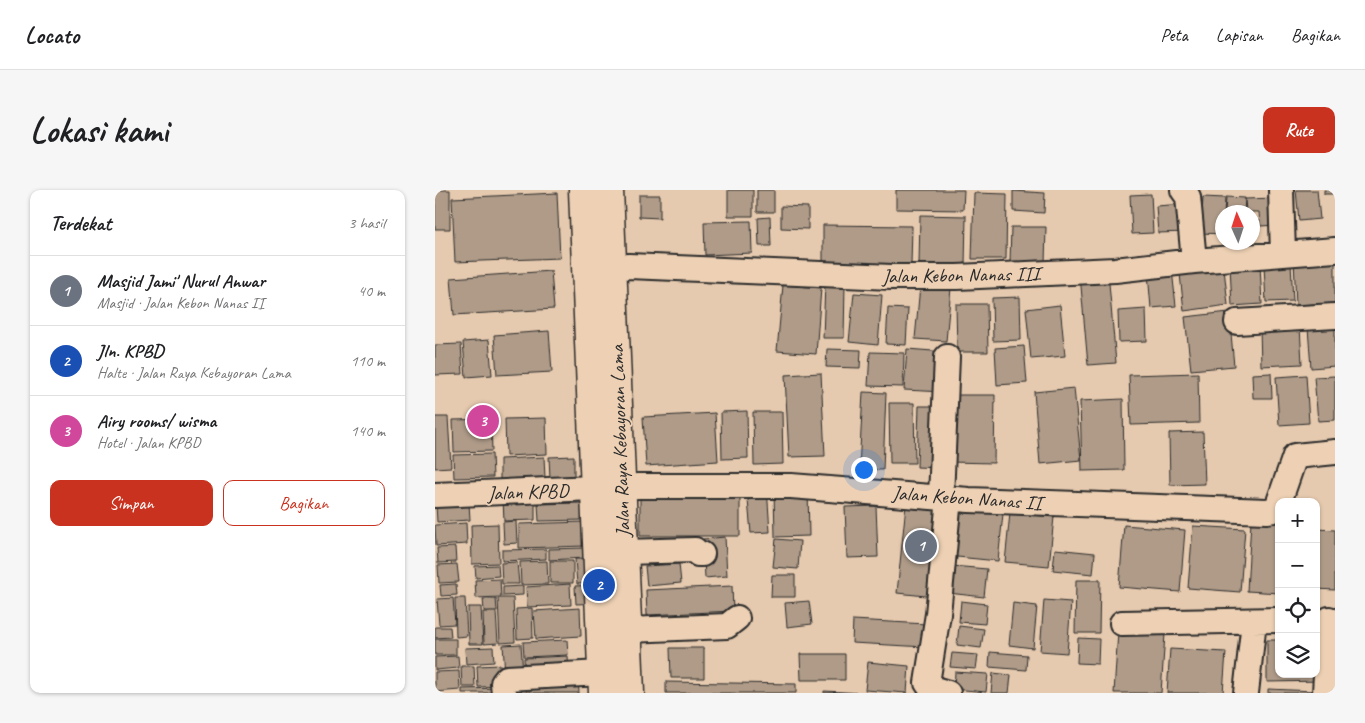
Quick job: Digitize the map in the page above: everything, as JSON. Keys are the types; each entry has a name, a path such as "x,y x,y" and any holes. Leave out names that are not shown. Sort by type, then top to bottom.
{"main road":[{"name":"Jalan Raya Kebayoran Lama","path":"583,190 600,267"},
{"name":"Jalan Raya Kebayoran Lama","path":"603,683 609,488 600,267 609,190"},
{"name":"Jalan Raya Kebayoran Lama","path":"609,488 625,552 631,693"}],"street":[{"path":"1183,190 1188,197 1194,261"},
{"path":"1281,190 1283,254"},
{"name":"Jalan Kebon Nanas III","path":"600,267 892,277 957,277 1115,270 1194,261 1335,250"},
{"path":"1237,322 1335,316"},
{"path":"947,357 945,497 938,614 927,683 931,688 948,693"},
{"name":"Jalan Kebon Nanas II","path":"1281,498 1295,456 1335,452"},
{"name":"Jalan Kebon Nanas II","path":"609,488 791,486 945,497 1267,511 1275,509"},
{"name":"Jalan KPBD","path":"435,495 609,488"},
{"path":"625,552 695,550 698,554 702,554"},
{"path":"628,630 727,626 737,618"},
{"path":"1325,693 1327,619"},
{"path":"1246,693 1254,620"},
{"path":"1122,623 1275,620"},
{"path":"504,693 504,679 527,678 603,683"}],"building":[{"path":"435,190 450,190 450,229 435,229"},
{"path":"728,190 753,190 753,216 728,216"},
{"path":"757,190 774,190 774,212 757,212"},
{"path":"896,190 964,190 963,210 896,209"},
{"path":"1296,190 1317,190 1320,219 1299,221"},
{"path":"1324,190 1335,190 1335,194 1324,194"},
{"path":"1013,191 1045,193 1044,213 1013,211"},
{"path":"557,193 560,258 455,262 452,198"},
{"path":"974,193 1007,194 1006,259 972,259"},
{"path":"1151,194 1153,233 1132,234 1130,195"},
{"path":"639,195 660,195 660,218 639,217"},
{"path":"1203,197 1225,198 1225,205 1215,205 1215,234 1201,233"},
{"path":"1226,197 1245,198 1244,205 1225,205"},
{"path":"1276,198 1278,225 1260,226 1260,205 1245,205 1245,199"},
{"path":"1184,204 1186,232 1158,233 1156,206"},
{"path":"781,206 808,207 808,229 781,228"},
{"path":"920,215 966,216 965,266 919,265"},
{"path":"770,217 771,246 759,246 758,218"},
{"path":"751,221 752,253 705,255 704,222"},
{"path":"823,225 912,226 911,265 823,263"},
{"path":"1011,227 1046,227 1045,263 1010,262"},
{"path":"1335,257 1335,303 1296,305 1294,259"},
{"path":"1291,264 1293,301 1266,302 1264,266"},
{"path":"1260,265 1262,304 1232,306 1230,266"},
{"path":"1224,269 1228,305 1184,311 1180,274"},
{"path":"1172,270 1176,306 1151,308 1148,273"},
{"path":"551,271 554,309 454,315 451,278"},
{"path":"1108,272 1116,363 1088,365 1080,275"},
{"path":"825,283 845,284 844,338 823,338"},
{"path":"783,285 821,288 816,354 777,351"},
{"path":"920,286 951,288 946,341 915,339"},
{"path":"854,293 882,295 878,345 849,342"},
{"path":"1020,297 1021,340 993,341 992,298"},
{"path":"956,304 987,304 988,352 957,352"},
{"path":"1060,305 1065,356 1031,359 1026,309"},
{"path":"888,308 908,309 906,345 886,344"},
{"path":"1146,309 1147,341 1119,342 1118,311"},
{"path":"1229,312 1234,366 1191,370 1185,317"},
{"path":"1300,326 1302,364 1261,366 1260,327"},
{"path":"1335,326 1335,366 1311,368 1308,328"},
{"path":"549,331 552,372 497,375 494,335"},
{"path":"489,340 492,375 466,377 463,342"},
{"path":"461,344 463,374 435,375 435,345"},
{"path":"1024,346 1027,383 997,385 995,348"},
{"path":"827,349 861,350 860,368 826,367"},
{"path":"907,349 946,352 944,392 904,390"},
{"path":"870,352 904,353 903,387 868,386"},
{"path":"821,373 825,456 789,457 785,375"},
{"path":"1198,373 1199,423 1131,425 1129,375"},
{"path":"1271,373 1272,398 1253,398 1252,374"},
{"path":"1306,375 1309,423 1279,425 1276,377"},
{"path":"1335,376 1335,420 1318,421 1314,377"},
{"path":"1074,388 1081,460 1040,464 1034,392"},
{"path":"863,392 886,393 883,470 859,469"},
{"path":"949,395 995,395 994,463 948,462"},
{"path":"1123,399 1124,470 1082,471 1080,401"},
{"path":"889,403 914,403 915,463 890,463"},
{"path":"919,406 942,406 939,468 917,467"},
{"path":"747,411 748,458 722,459 721,412"},
{"path":"753,412 782,412 783,464 754,465"},
{"path":"715,413 718,461 646,466 643,417"},
{"path":"435,417 448,417 451,467 435,468"},
{"path":"546,418 547,454 506,456 505,419"},
{"path":"491,419 492,451 454,452 453,420"},
{"path":"1203,432 1205,484 1170,485 1169,433"},
{"path":"492,454 493,477 454,478 453,455"},
{"path":"574,456 574,477 550,478 549,457"},
{"path":"544,457 545,478 500,480 500,459"},
{"path":"767,487 770,532 751,533 747,489"},
{"path":"640,489 740,490 740,536 640,536"},
{"path":"808,489 809,536 775,537 774,490"},
{"path":"907,495 945,499 935,597 897,593"},
{"path":"535,498 535,520 504,521 503,499"},
{"path":"469,503 470,520 437,522 436,505"},
{"path":"582,503 583,520 539,521 538,504"},
{"path":"876,506 878,557 847,558 845,507"},
{"path":"952,509 1003,514 998,561 947,556"},
{"path":"1010,513 1054,517 1049,566 1005,562"},
{"path":"516,521 517,543 504,544 503,522"},
{"path":"1251,521 1275,523 1275,593 1247,591"},
{"path":"585,522 585,546 519,548 519,524"},
{"path":"466,523 467,544 436,546 435,525"},
{"path":"498,524 499,563 472,564 471,525"},
{"path":"1124,525 1185,530 1180,592 1119,587"},
{"path":"1193,526 1245,529 1240,592 1188,588"},
{"path":"1320,529 1335,530 1335,590 1320,589"},
{"path":"725,537 727,576 705,578 703,539"},
{"path":"776,539 800,541 798,569 773,567"},
{"path":"455,547 456,562 438,563 437,548"},
{"path":"584,548 584,558 549,560 549,549"},
{"path":"546,549 546,559 502,561 502,550"},
{"path":"1055,549 1095,553 1093,574 1053,570"},
{"path":"575,559 590,559 592,583 577,584"},
{"path":"547,561 548,584 521,585 520,562"},
{"path":"550,561 573,561 573,583 550,583"},
{"path":"517,562 519,584 502,584 501,563"},
{"path":"457,564 459,582 439,583 438,565"},
{"path":"679,564 681,583 647,586 645,566"},
{"path":"498,565 499,576 476,578 475,566"},
{"path":"952,566 987,569 984,597 948,593"},
{"path":"772,575 795,575 795,597 771,597"},
{"path":"500,579 501,597 476,598 475,580"},
{"path":"1076,580 1100,580 1099,633 1075,633"},
{"path":"456,584 457,595 441,596 440,585"},
{"path":"570,584 571,605 527,607 526,587"},
{"path":"598,585 599,603 576,604 575,586"},
{"path":"523,586 523,595 503,596 503,587"},
{"path":"732,586 733,611 647,615 646,590"},
{"path":"453,598 455,624 439,625 437,599"},
{"path":"455,598 465,598 467,636 456,637"},
{"path":"498,598 513,598 515,642 500,643"},
{"path":"483,599 496,599 497,611 484,611"},
{"path":"1044,600 1071,602 1067,653 1040,651"},
{"path":"809,601 812,624 787,627 785,603"},
{"path":"961,601 987,604 985,624 959,622"},
{"path":"1013,603 1037,606 1033,648 1009,645"},
{"path":"468,607 481,607 483,644 469,644"},
{"path":"532,608 533,638 517,639 516,609"},
{"path":"580,608 581,636 536,639 534,611"},
{"path":"483,612 496,612 498,643 484,644"},
{"path":"853,620 927,624 926,647 852,643"},
{"path":"959,626 984,629 981,648 957,645"},
{"path":"435,627 450,627 451,637 435,638"},
{"path":"1118,631 1165,634 1161,693 1114,693"},
{"path":"1078,638 1099,639 1098,664 1077,663"},
{"path":"435,639 456,639 456,655 435,655"},
{"path":"567,640 568,655 524,657 523,642"},
{"path":"1267,640 1275,640 1275,678 1320,677 1325,681 1267,682"},
{"path":"521,644 523,674 505,674 503,645"},
{"path":"493,647 494,662 466,664 465,648"},
{"path":"670,648 704,648 704,678 671,678"},
{"path":"1170,649 1226,652 1223,693 1167,693"},
{"path":"990,652 1027,655 1026,670 989,667"},
{"path":"952,653 978,655 976,669 950,667"},
{"path":"800,654 845,654 845,680 801,680"},
{"path":"458,656 459,668 435,670 435,657"},
{"path":"568,656 569,674 525,677 524,658"},
{"path":"868,662 909,666 907,693 865,690"},
{"path":"501,665 502,686 478,687 477,666"},
{"path":"461,666 474,666 475,687 462,687"},
{"path":"459,671 460,690 435,692 435,672"},
{"path":"955,672 988,674 986,692 954,689"},
{"path":"993,673 1011,675 1009,693 991,693"},
{"path":"578,677 579,693 529,693 529,679"},
{"path":"526,680 527,693 509,693"},
{"path":"666,682 796,684 796,693 666,693"},
{"path":"500,688 501,693 462,693 462,689"},
{"path":"1268,689 1315,691 1315,693 1268,693"},
{"path":"824,691 863,693 824,693"}],"place":[{"name":"Airy rooms/ wisma","path":"483,421"},
{"name":"Masjid Jami' Nurul Anwar","path":"921,546"},
{"name":"Jln. KPBD","path":"599,585"}]}
